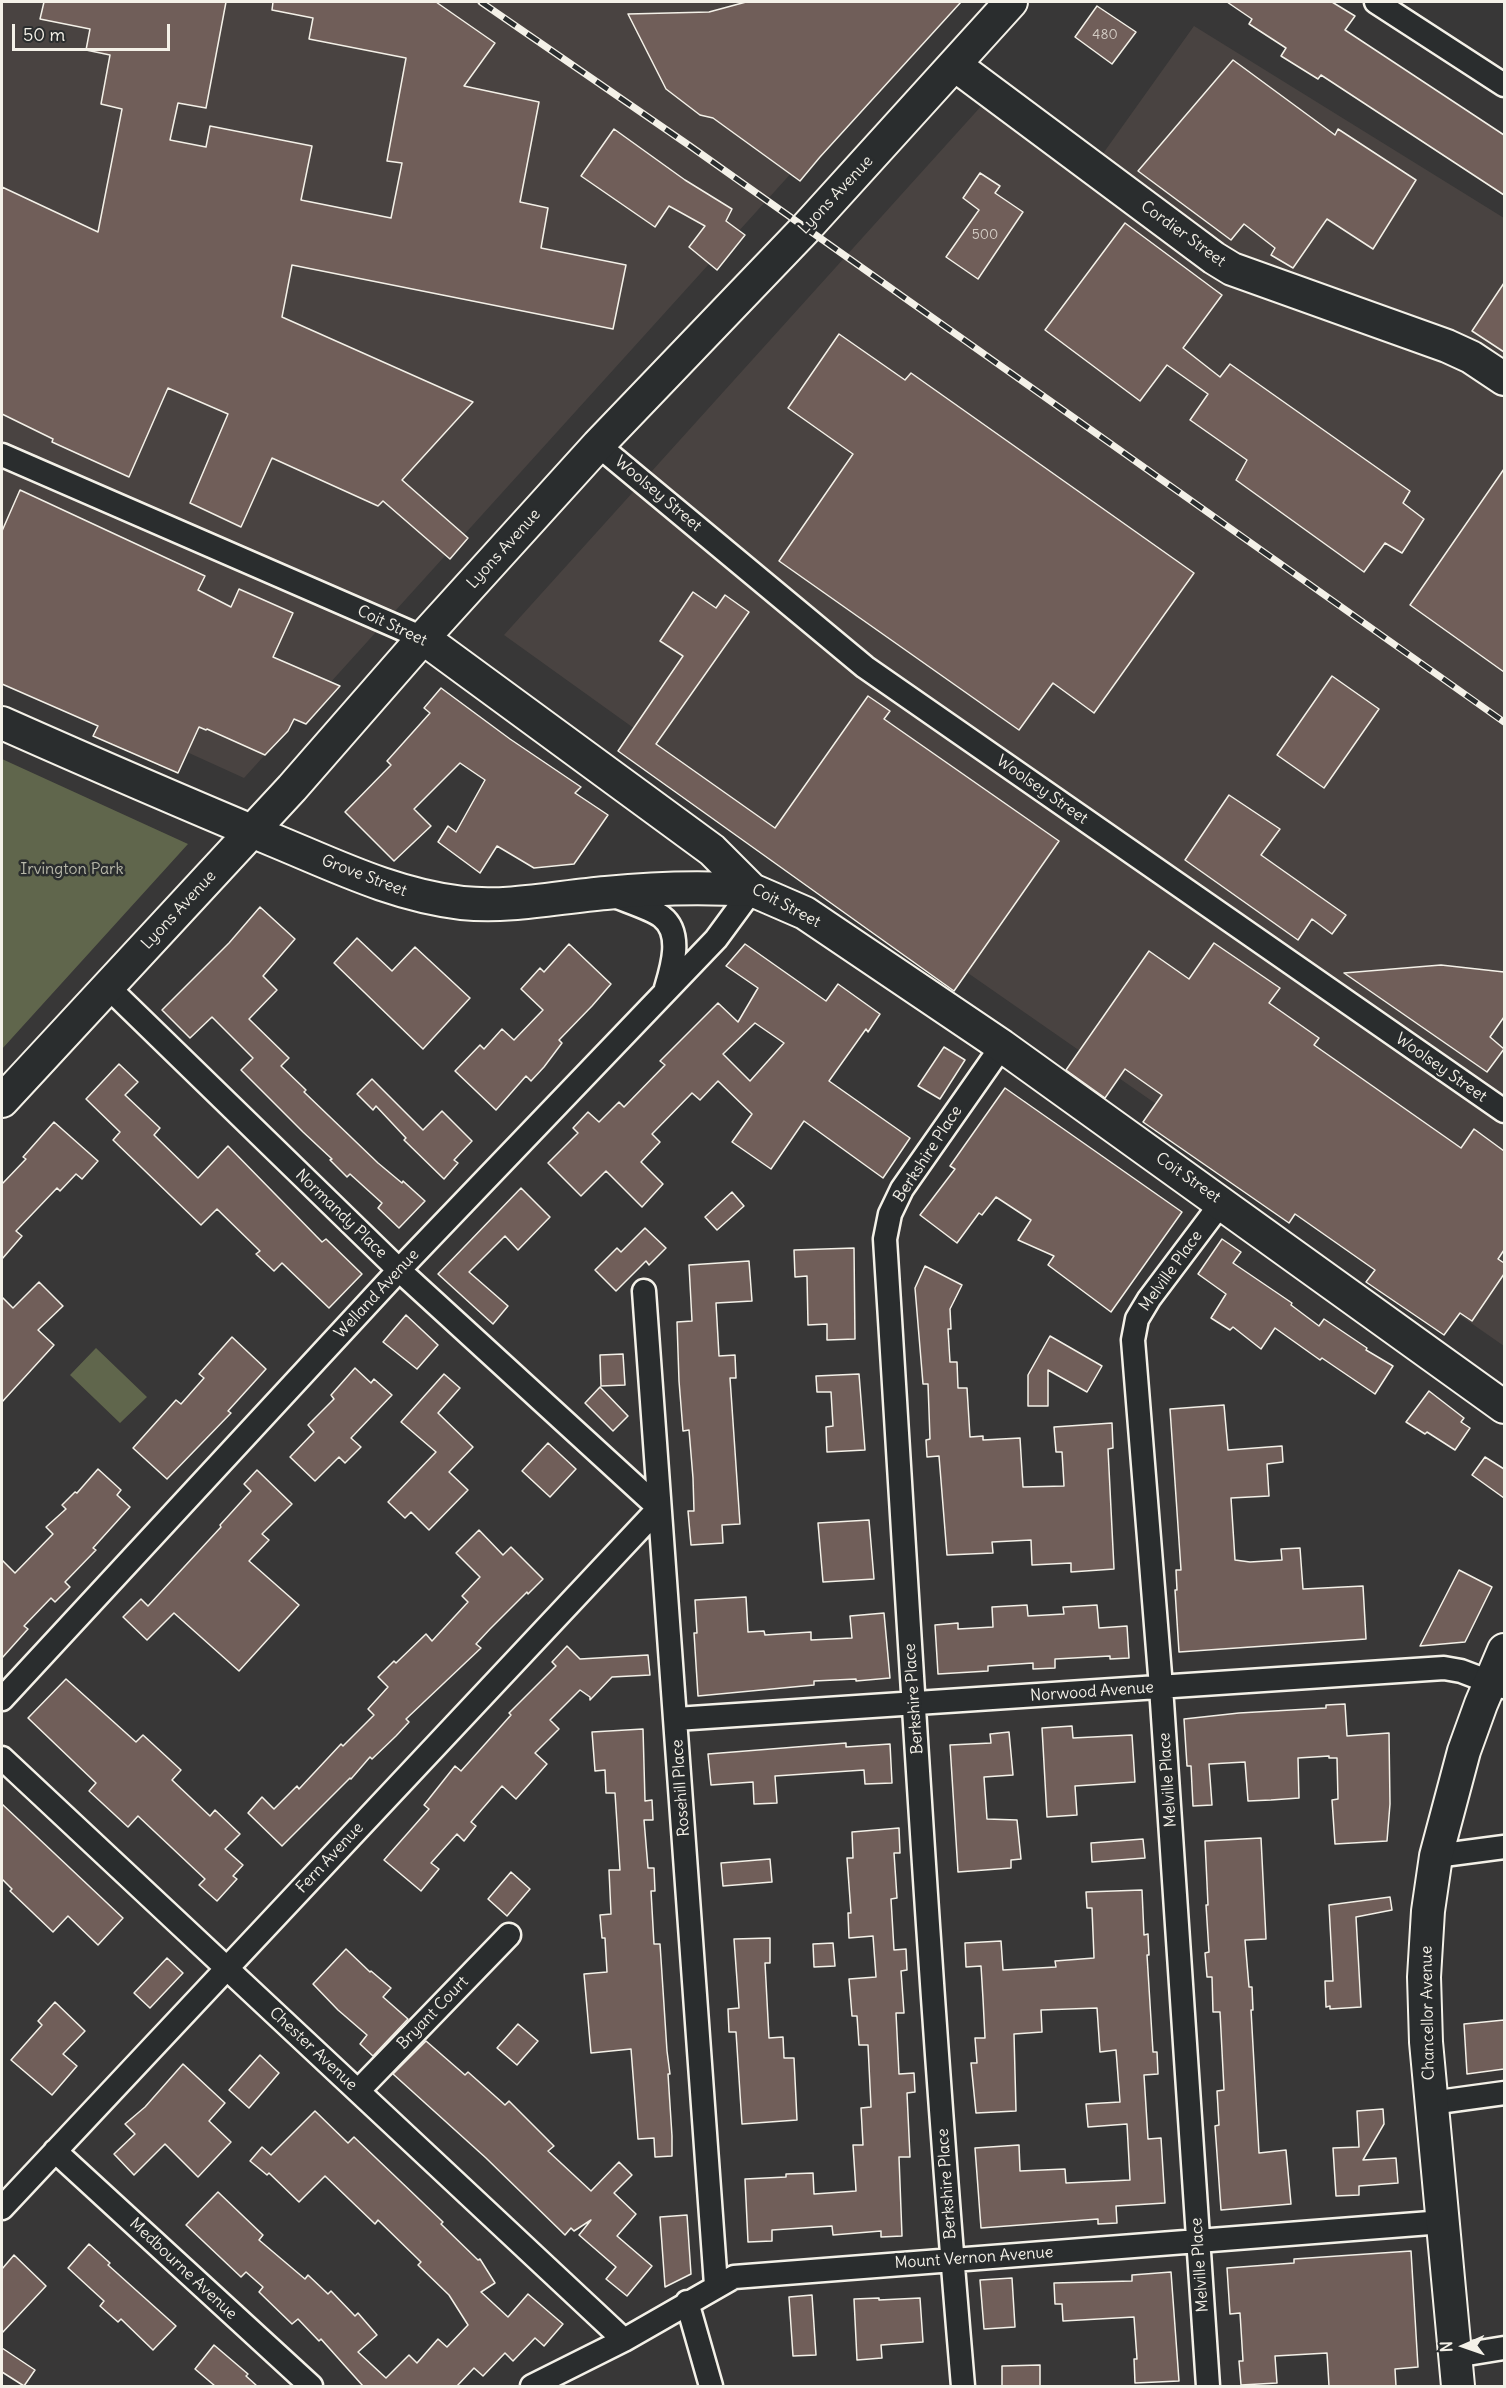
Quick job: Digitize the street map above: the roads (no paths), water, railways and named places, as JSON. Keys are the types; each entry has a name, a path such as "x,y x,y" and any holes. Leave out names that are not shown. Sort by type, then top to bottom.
{"main road":[{"name":"Lyons Avenue","path":"2,1101 252,831 598,445 806,228 1011,2"},
{"name":"Cordier Street","path":"956,65 1214,258 1232,269 1447,346 1471,357 1504,379"},
{"name":"Coit Street","path":"423,638 712,850 752,890 805,913 1002,1046 1504,1407"},
{"name":"Grove Street","path":"2,723 252,831 392,889 418,897 464,903 508,904 606,893 696,887 752,890"},
{"name":"Chancellor Avenue","path":"1458,2386 1425,2029 1424,1977 1428,1911 1436,1856 1464,1751 1497,1685 1504,1650"}],"street":[{"path":"1376,2 1504,85"},
{"name":"Woolsey Street","path":"598,445 865,667 1504,1111"},
{"name":"Coit Street","path":"3,461 423,638"},
{"name":"Welland Avenue","path":"2,1699 399,1270 716,939 752,890"},
{"path":"606,893 663,917 672,933 674,962 664,994"},
{"name":"Normandy Place","path":"108,987 399,1270 659,1508"},
{"name":"Berkshire Place","path":"963,2386 952,2260 914,1703 885,1239 890,1214 902,1190 1002,1046"},
{"name":"Melville Place","path":"1208,2386 1161,1687 1133,1340 1137,1319 1149,1299 1222,1202"},
{"name":"Rosehill Place","path":"644,1291 717,2285"},
{"name":"Fern Avenue","path":"2,2208 659,1508"},
{"name":"Norwood Avenue","path":"676,1719 1444,1668 1461,1671 1497,1685"},
{"name":"Chester Avenue","path":"2,1758 624,2340"},
{"path":"1436,1856 1504,1847"},
{"name":"Bryant Court","path":"358,2091 509,1935"},
{"path":"1431,2103 1504,2093"},
{"name":"Medbourne Avenue","path":"55,2151 311,2386"},
{"name":"Mount Vernon Avenue","path":"532,2386 624,2340 717,2285 734,2277 749,2274 1443,2222"},
{"path":"687,2302 711,2386"},
{"path":"1455,2356 1504,2348"}],"railway":[{"path":"481,2 690,146 1504,722"}],"park label":[{"name":"Irvington Park","path":"72,869"}]}
